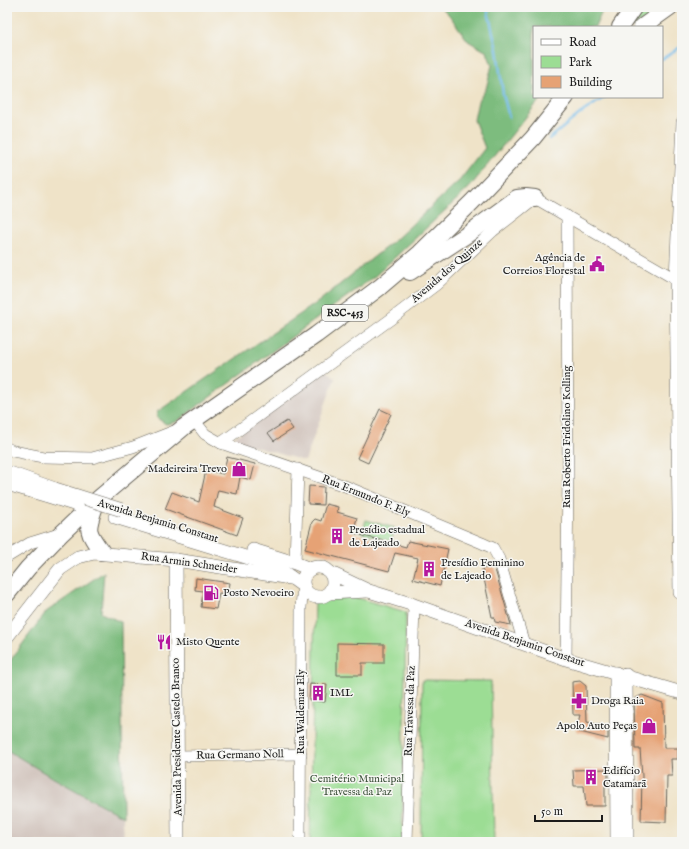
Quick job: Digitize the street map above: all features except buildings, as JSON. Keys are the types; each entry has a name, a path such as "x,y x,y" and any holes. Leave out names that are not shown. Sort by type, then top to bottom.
{"highway":[{"path":"619,7 619,26"},
{"path":"620,26 634,7"},
{"path":"643,26 670,7"},
{"name":"RSC-453","path":"7,594 28,568 97,500 189,423 316,335 380,287 420,252 472,202 532,138 565,98"},
{"path":"380,287 406,275 468,234 517,198 535,198"},
{"path":"97,500 88,524 91,536 102,552"}],"main road":[{"name":"Avenida Benjamin Constant","path":"7,472 51,492 278,568 303,586"},
{"name":"Avenida Benjamin Constant","path":"7,484 51,492"},
{"name":"Avenida Benjamin Constant","path":"118,514 295,563 310,569"},
{"name":"Rua Armin Schneider","path":"7,637 60,569 78,557 94,553 102,552 180,561 290,578"},
{"name":"Avenida Presidente Castelo Branco","path":"180,561 182,756 187,842"},
{"path":"322,567 331,573 334,581 329,593 318,597 311,596 306,592 303,586 305,574 310,569 322,567"},
{"name":"Avenida Benjamin Constant","path":"331,573 369,591 414,605 566,659 682,692"},
{"name":"Avenida Benjamin Constant","path":"329,593 369,591"},
{"path":"621,674 622,785 627,842"},
{"name":"Avenida Presidente Castelo Branco","path":"178,842 182,756"},
{"path":"617,842 622,785"}],"street":[{"path":"680,593 679,281 682,122"},
{"path":"535,198 679,281"},
{"name":"Avenida dos Quinze","path":"221,443 437,284 493,231 535,198"},
{"name":"Rua Roberto Fridolino Kolling","path":"566,659 568,475 567,216"},
{"path":"7,448 13,451 43,457 92,458 133,447 189,423"},
{"name":"Rua Ermundo F. Ely","path":"189,423 221,443 352,489 493,548 500,559 524,644"},
{"path":"295,563 298,469"},
{"path":"7,557 30,543 61,534"},
{"name":"Rua Waldemar Ely","path":"300,842 301,607 303,586"},
{"name":"Rua Travessa da Paz","path":"407,842 414,605"},
{"name":"Rua Germano Noll","path":"182,756 301,754"}],"shaded area":[{"path":"326,371 335,378 305,461 231,440"},
{"path":"7,750 123,817 124,842 7,842"}],"green space":[{"path":"441,7 604,7 595,26 533,26 533,98 541,98 469,188 375,276 176,422 166,424 157,418 157,412 318,302 395,240 460,180 485,148 474,120 478,101 486,89 492,65 487,52 468,41 450,16"},
{"path":"638,7 664,7 635,26 626,26"},
{"path":"366,520 395,528 391,541 362,533"},
{"path":"104,572 101,613 121,622 123,817 7,750 7,665 46,612"},
{"name":"Cemitério Municipal Travessa da Paz","path":"354,597 406,612 402,842 310,842 315,600"},
{"path":"422,680 491,681 494,842 421,842"}],"waterway":[{"path":"487,7 497,50 503,94 509,117"},
{"path":"663,58 682,46"},
{"path":"549,139 581,113 604,98"}],"place":[{"name":"Agência de Correios Florestal","path":"597,264"},
{"name":"Madeireira Trevo","path":"239,469"},
{"name":"Presídio estadual de Lajeado","path":"337,536"},
{"name":"Presídio Feminino de Lajeado","path":"429,569"},
{"name":"Posto Nevoeiro","path":"211,593"},
{"name":"Misto Quente","path":"164,642"},
{"name":"IML","path":"318,693"},
{"name":"Droga Raia","path":"579,701"},
{"name":"Apolo Auto Peças","path":"649,726"},
{"name":"Edifício Catamarã","path":"591,777"}]}
